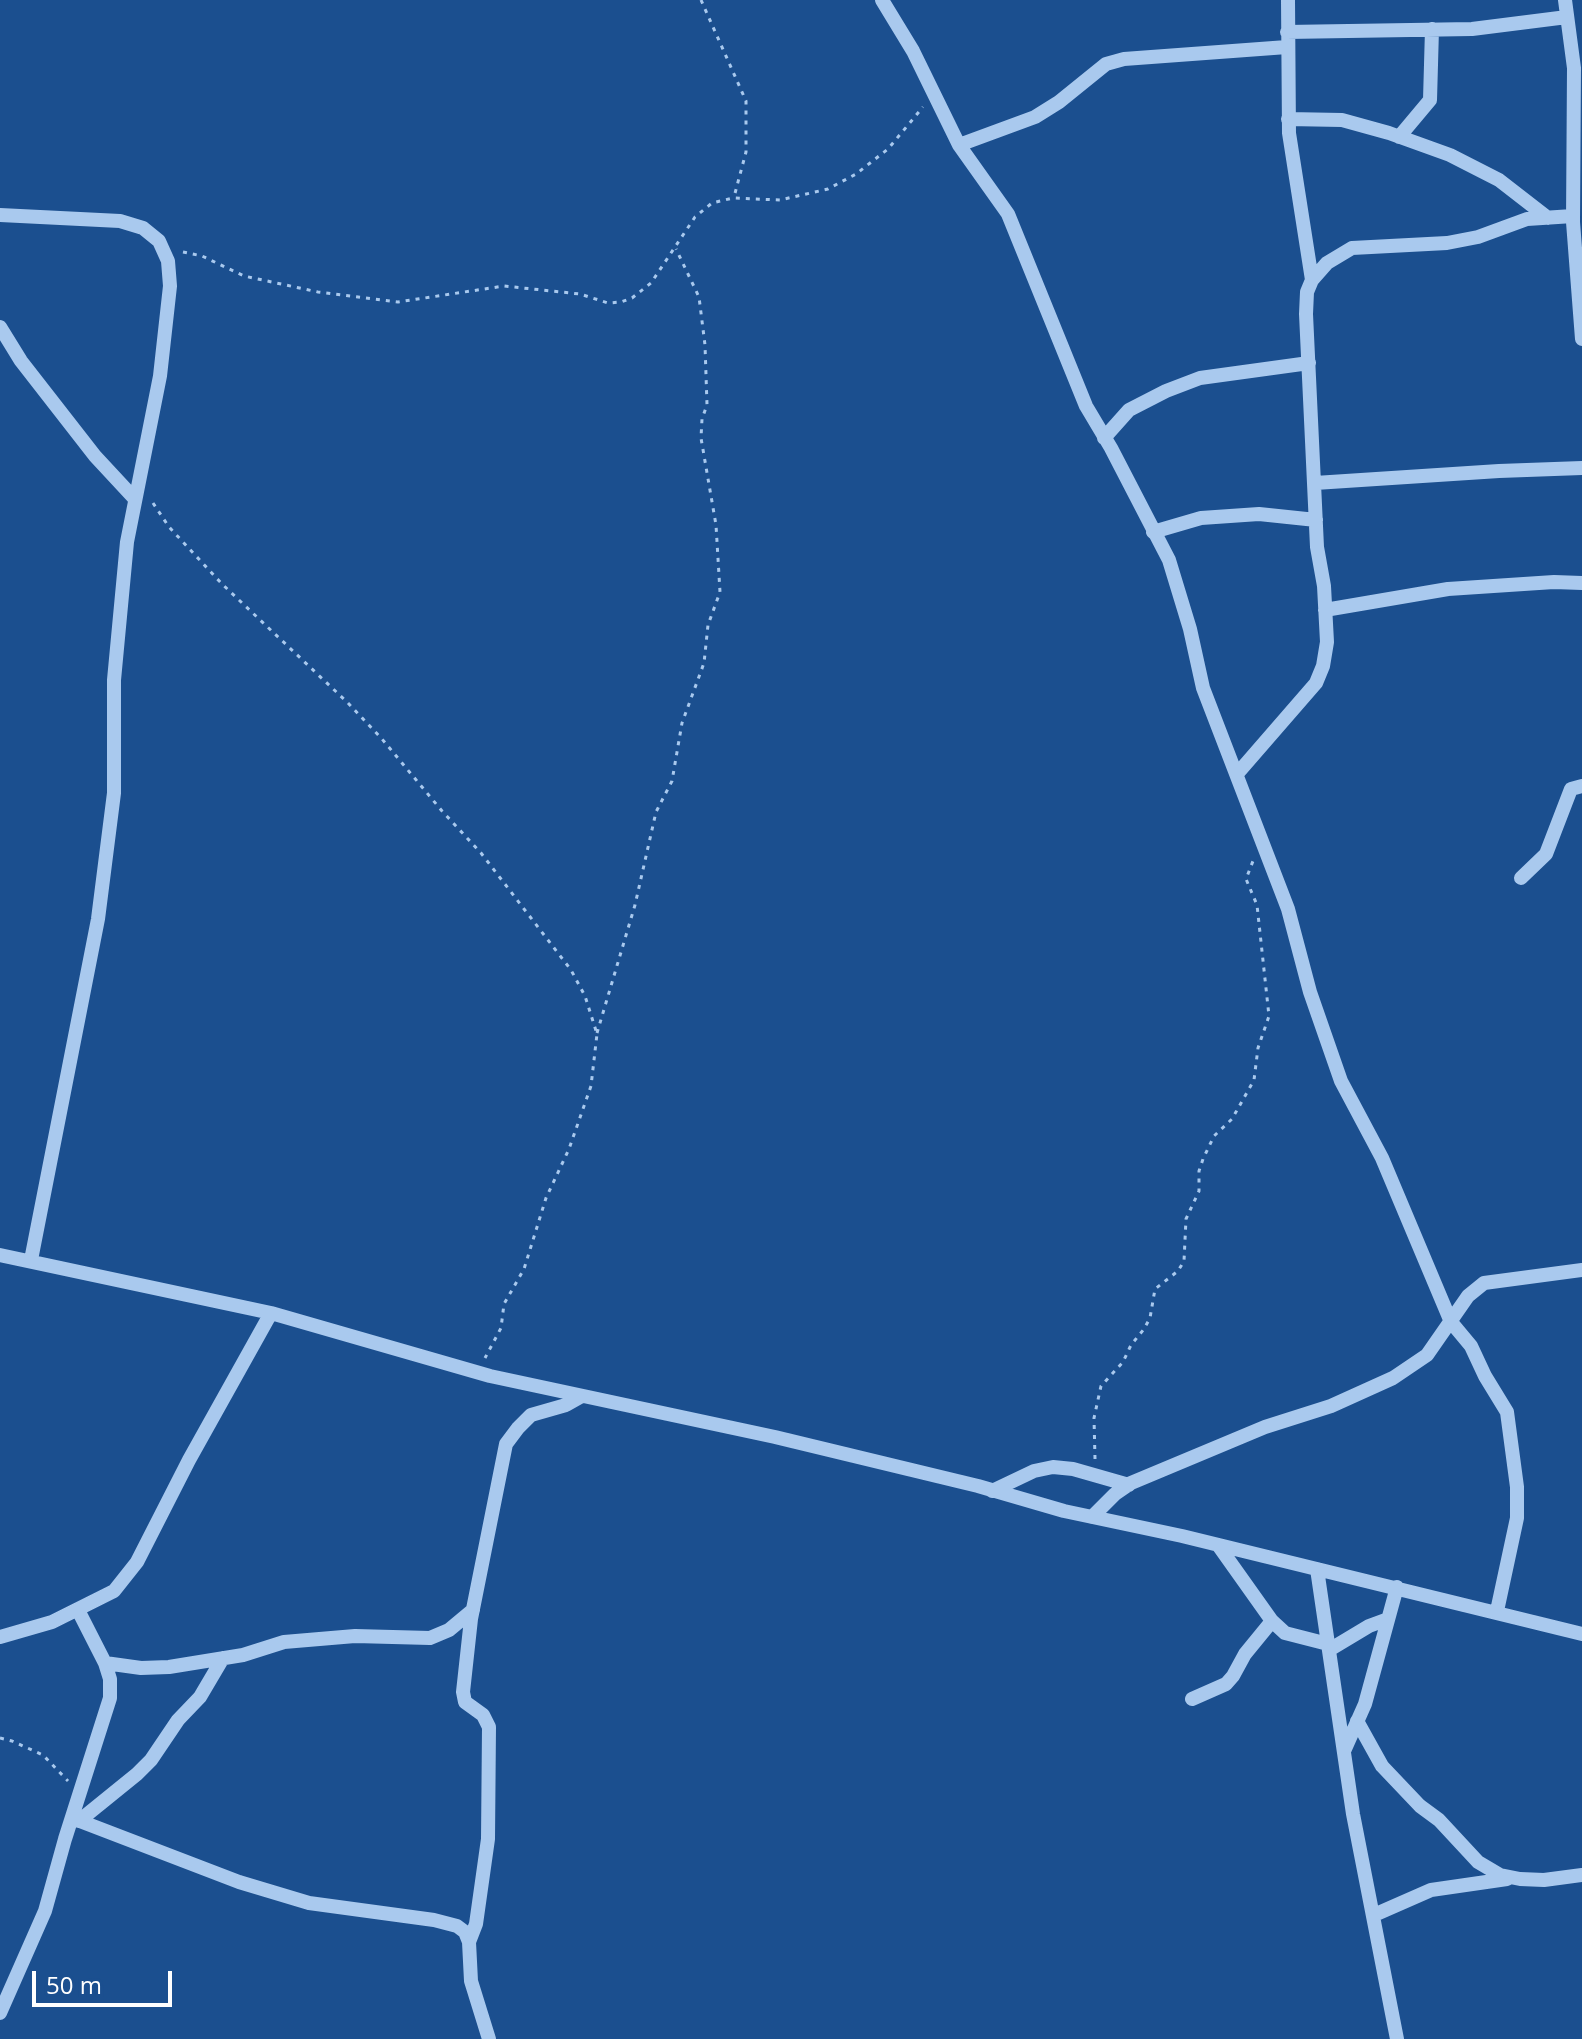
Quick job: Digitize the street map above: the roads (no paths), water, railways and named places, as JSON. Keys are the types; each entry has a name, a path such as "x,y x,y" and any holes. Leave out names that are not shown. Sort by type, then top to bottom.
{"street":[{"path":"882,0 913,51 959,145 1008,214 1074,378 1169,560 1190,629 1203,688 1288,909 1310,992 1341,1081 1382,1158 1451,1322 1471,1346 1507,1412 1517,1487 1517,1518 1497,1611"},
{"path":"1288,0 1288,119 1312,280"},
{"path":"1565,0 1573,25 1582,339"},
{"path":"959,145 1035,117 1106,64 1115,61 1287,40 1432,29 1573,25"},
{"path":"1399,137 1430,100 1432,29"},
{"path":"1288,119 1342,120 1450,155 1499,180 1548,218"},
{"path":"1237,774 1316,683 1327,642 1324,586 1317,547 1306,314 1307,292 1312,280 1327,263 1352,248 1447,243 1478,237 1527,219 1576,211"},
{"path":"0,215 120,221 143,228 159,241 163,249 168,261 170,286 160,376 127,542 114,680 114,793 98,919 31,1260"},
{"path":"0,327 21,361 95,456 134,498"},
{"path":"1104,438 1129,410 1200,378 1309,363"},
{"path":"1315,483 1582,468"},
{"path":"1153,532 1201,518 1259,514 1316,520"},
{"path":"1325,610 1448,589 1582,583"},
{"path":"1521,878 1546,854 1571,789 1582,786"},
{"path":"0,1255 271,1313 478,1373 775,1437 1092,1517 1397,1587 1582,1634"},
{"path":"1092,1517 1129,1485 1265,1427 1331,1406 1393,1378 1427,1355 1468,1296 1484,1283 1582,1270"},
{"path":"0,1637 52,1622 114,1591 137,1562 189,1460 271,1313"},
{"path":"469,1942 476,1924 483,1880 489,1804 489,1727 483,1715 465,1702 463,1692 473,1610 506,1444 531,1415 566,1405 582,1396"},
{"path":"992,1491 1034,1471 1053,1467 1099,1475 1129,1485"},
{"path":"1218,1545 1272,1621 1285,1633 1329,1647 1388,1619"},
{"path":"1317,1569 1353,1814 1397,2039"},
{"path":"1345,1749 1365,1704 1397,1587"},
{"path":"0,2013 45,1911 110,1698 110,1679 105,1663 78,1610"},
{"path":"105,1663 141,1668 169,1667 298,1640 355,1636 430,1638 449,1630 473,1610"},
{"path":"1192,1699 1226,1684 1272,1621"},
{"path":"75,1819 151,1760 178,1720 200,1697 223,1658"},
{"path":"1357,1721 1382,1766 1478,1862 1500,1875 1514,1878 1544,1880 1582,1875"},
{"path":"75,1819 239,1882 309,1903 457,1926 465,1932 469,1942 471,1981 489,2039"},
{"path":"1374,1915 1431,1890 1514,1878"}]}
